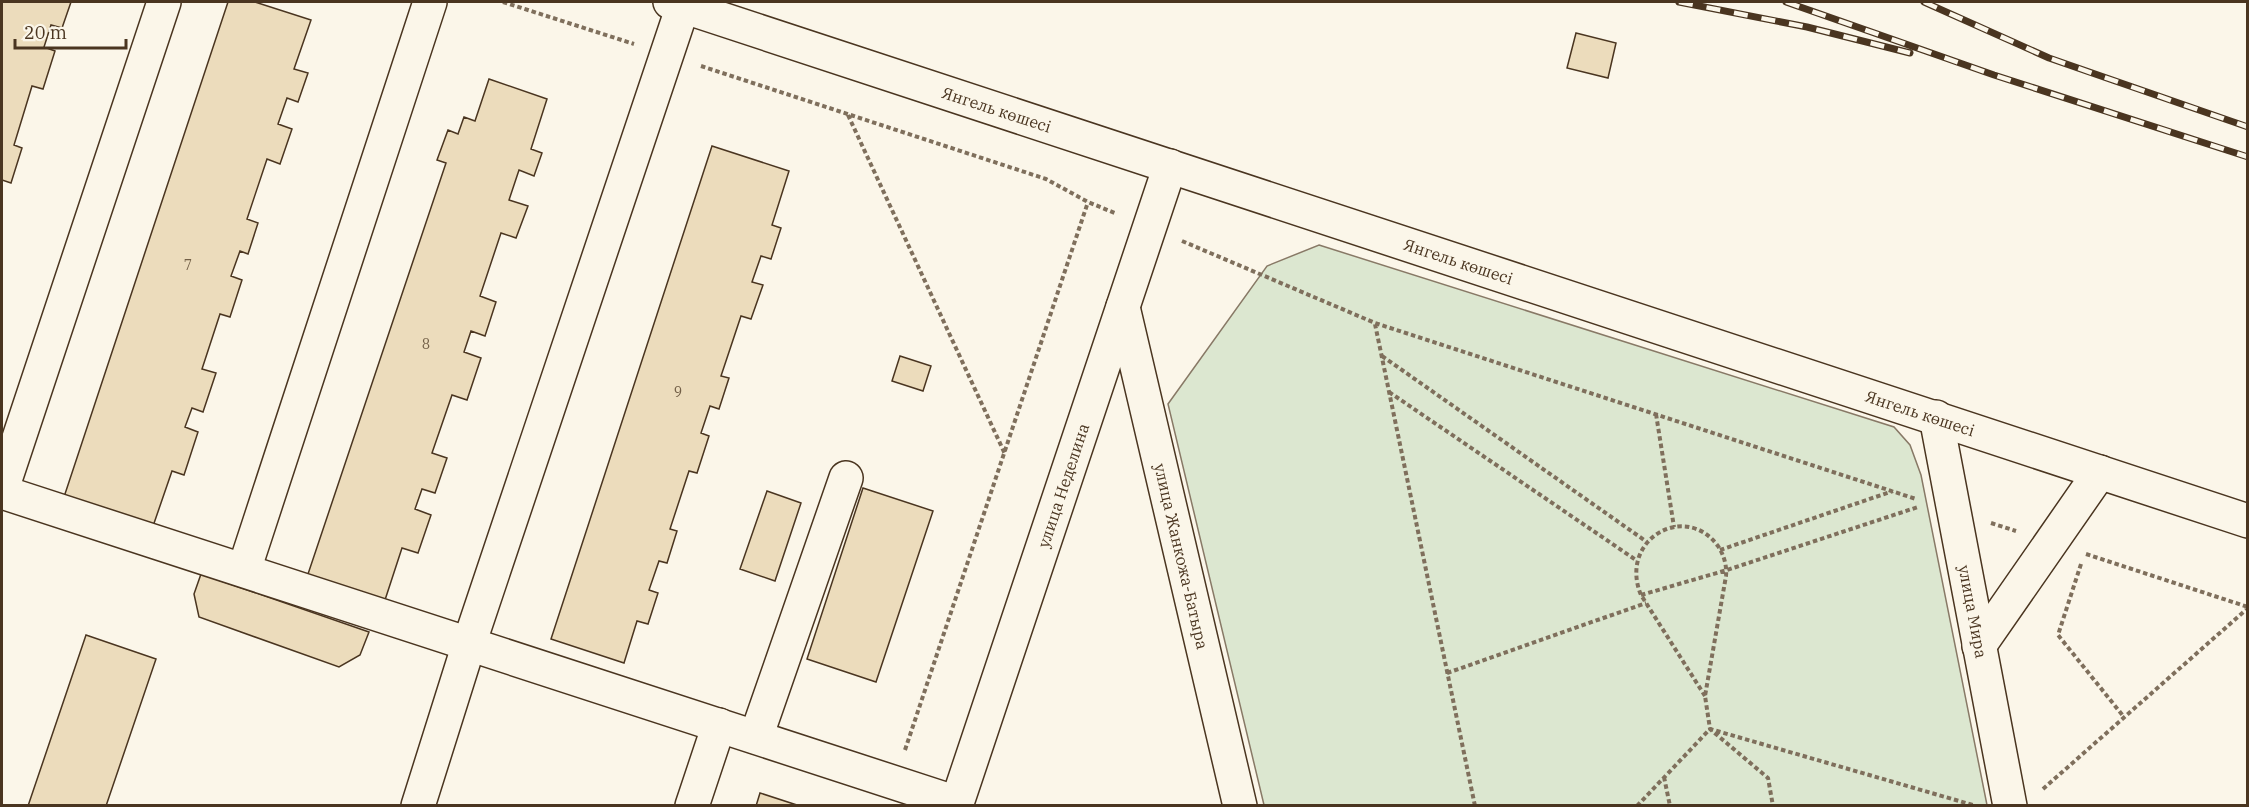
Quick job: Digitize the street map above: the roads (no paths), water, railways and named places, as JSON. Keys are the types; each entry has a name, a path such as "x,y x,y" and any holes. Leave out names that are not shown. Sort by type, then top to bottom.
{"street":[{"path":"164,2 2,490 957,804"},
{"path":"244,570 430,2"},
{"path":"418,806 469,644 666,55 676,4"},
{"name":"Янгель көшесі","path":"676,4 2247,521"},
{"name":"улица Неделина","path":"957,804 1170,166"},
{"name":"улица Жанкожа-Батыра","path":"1123,307 1240,806"},
{"name":"улица Мира","path":"1935,417 1942,507 1979,646 2010,806"},
{"path":"1979,646 2100,472"},
{"path":"756,737 846,478"},
{"path":"692,806 719,725"}],"railway":[{"path":"1679,2 1807,27 1910,53"},
{"path":"1786,2 1994,75 2248,157"},
{"path":"1924,2 2049,58 2248,127"}]}
